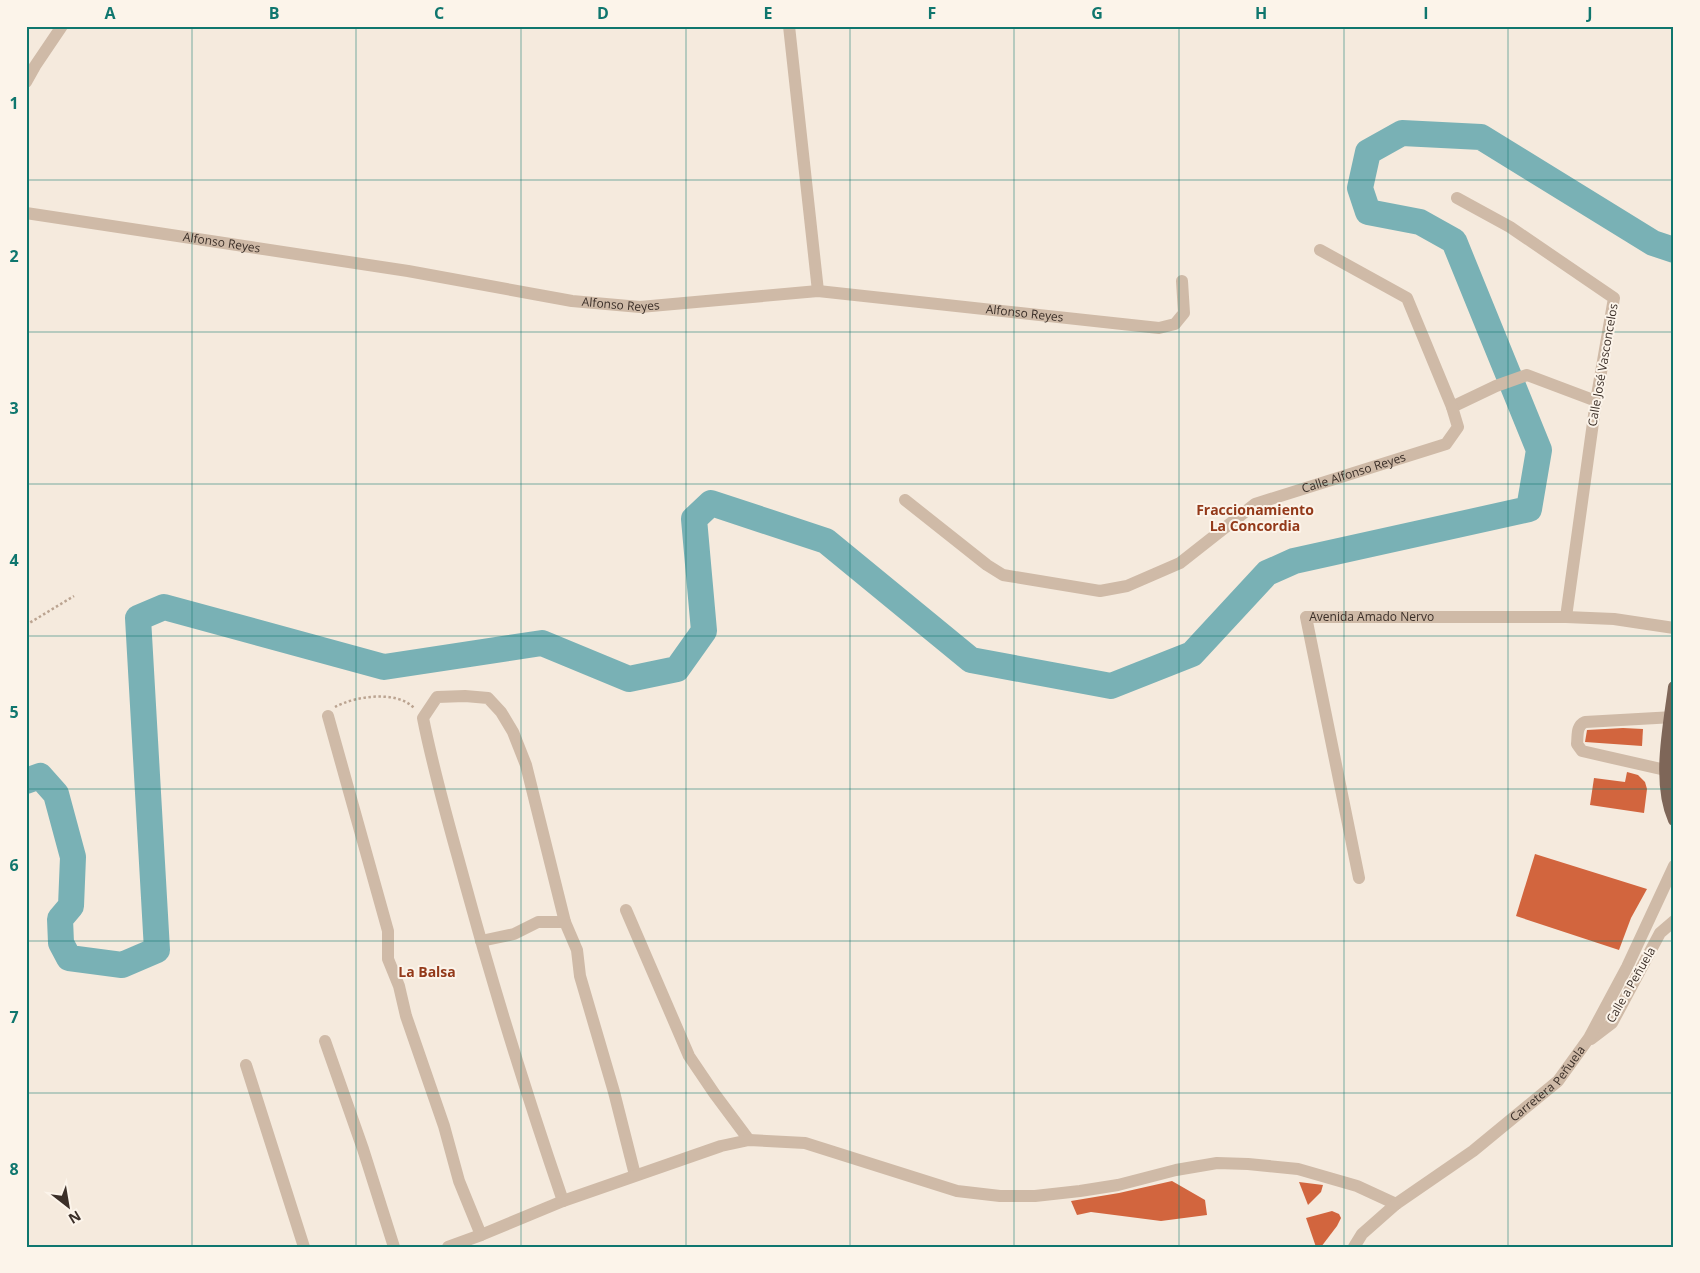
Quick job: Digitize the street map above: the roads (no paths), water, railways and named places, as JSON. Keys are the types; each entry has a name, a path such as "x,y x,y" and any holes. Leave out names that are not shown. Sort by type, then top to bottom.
{"main road":[{"path":"1674,687 1668,797 1674,820"}],"street":[{"path":"26,82 62,26"},
{"path":"789,26 818,291"},
{"name":"Calle José Vasconcelos","path":"1457,198 1510,226 1614,298 1596,401 1566,617"},
{"name":"Alfonso Reyes","path":"26,213 408,271 572,300 640,307 818,291 1159,328 1175,324 1184,313 1182,281"},
{"name":"Calle Alfonso Reyes","path":"905,500 987,565 1004,575 1100,591 1128,586 1180,563 1255,504 1446,444 1458,427 1452,407 1407,298 1320,250"},
{"path":"1452,407 1496,386 1527,375 1596,401"},
{"name":"Avenida Amado Nervo","path":"1359,878 1306,617 1566,617 1614,619 1674,628"},
{"path":"563,1200 531,1108 481,941 431,759 423,718 437,697 465,696 488,698 502,712 513,732 526,765 565,922 577,950 580,976 614,1092 635,1175"},
{"path":"328,716 388,931 388,959 399,986 406,1016 444,1126 460,1181 481,1235"},
{"path":"1670,771 1582,751 1577,744 1578,728 1580,724 1585,722 1672,717"},
{"name":"Carretera Peñuela","path":"1354,1247 1362,1234 1396,1204 1474,1151 1558,1081 1583,1046 1627,967 1674,866"},
{"path":"626,910 689,1056 714,1094 749,1140"},
{"name":"Calle a Peñuela","path":"1583,1046 1612,1023 1660,932 1674,921"},
{"path":"481,941 514,934 538,922 565,922"},
{"path":"325,1041 363,1149 394,1247"},
{"path":"246,1064 304,1247"},
{"path":"448,1247 563,1200 721,1146 749,1140 805,1143 957,1191 1000,1196 1035,1196 1080,1191 1118,1185 1176,1170 1200,1166 1248,1164 1298,1169 1357,1186 1396,1204"}],"waterway":[{"path":"26,781 40,776 56,794 73,857 71,906 60,919 61,943 69,958 122,965 157,950 138,618 164,607 384,667 542,643 629,679 677,669 704,631 694,519 711,503 826,541 971,660 1111,686 1192,654 1267,573 1294,561 1529,509 1539,450 1454,241 1420,222 1368,212 1360,188 1368,152 1402,133 1481,137 1653,243 1674,250"}],"district":[{"name":"Fraccionamiento La Concordia","path":"1255,518"},
{"name":"La Balsa","path":"427,972"}]}
